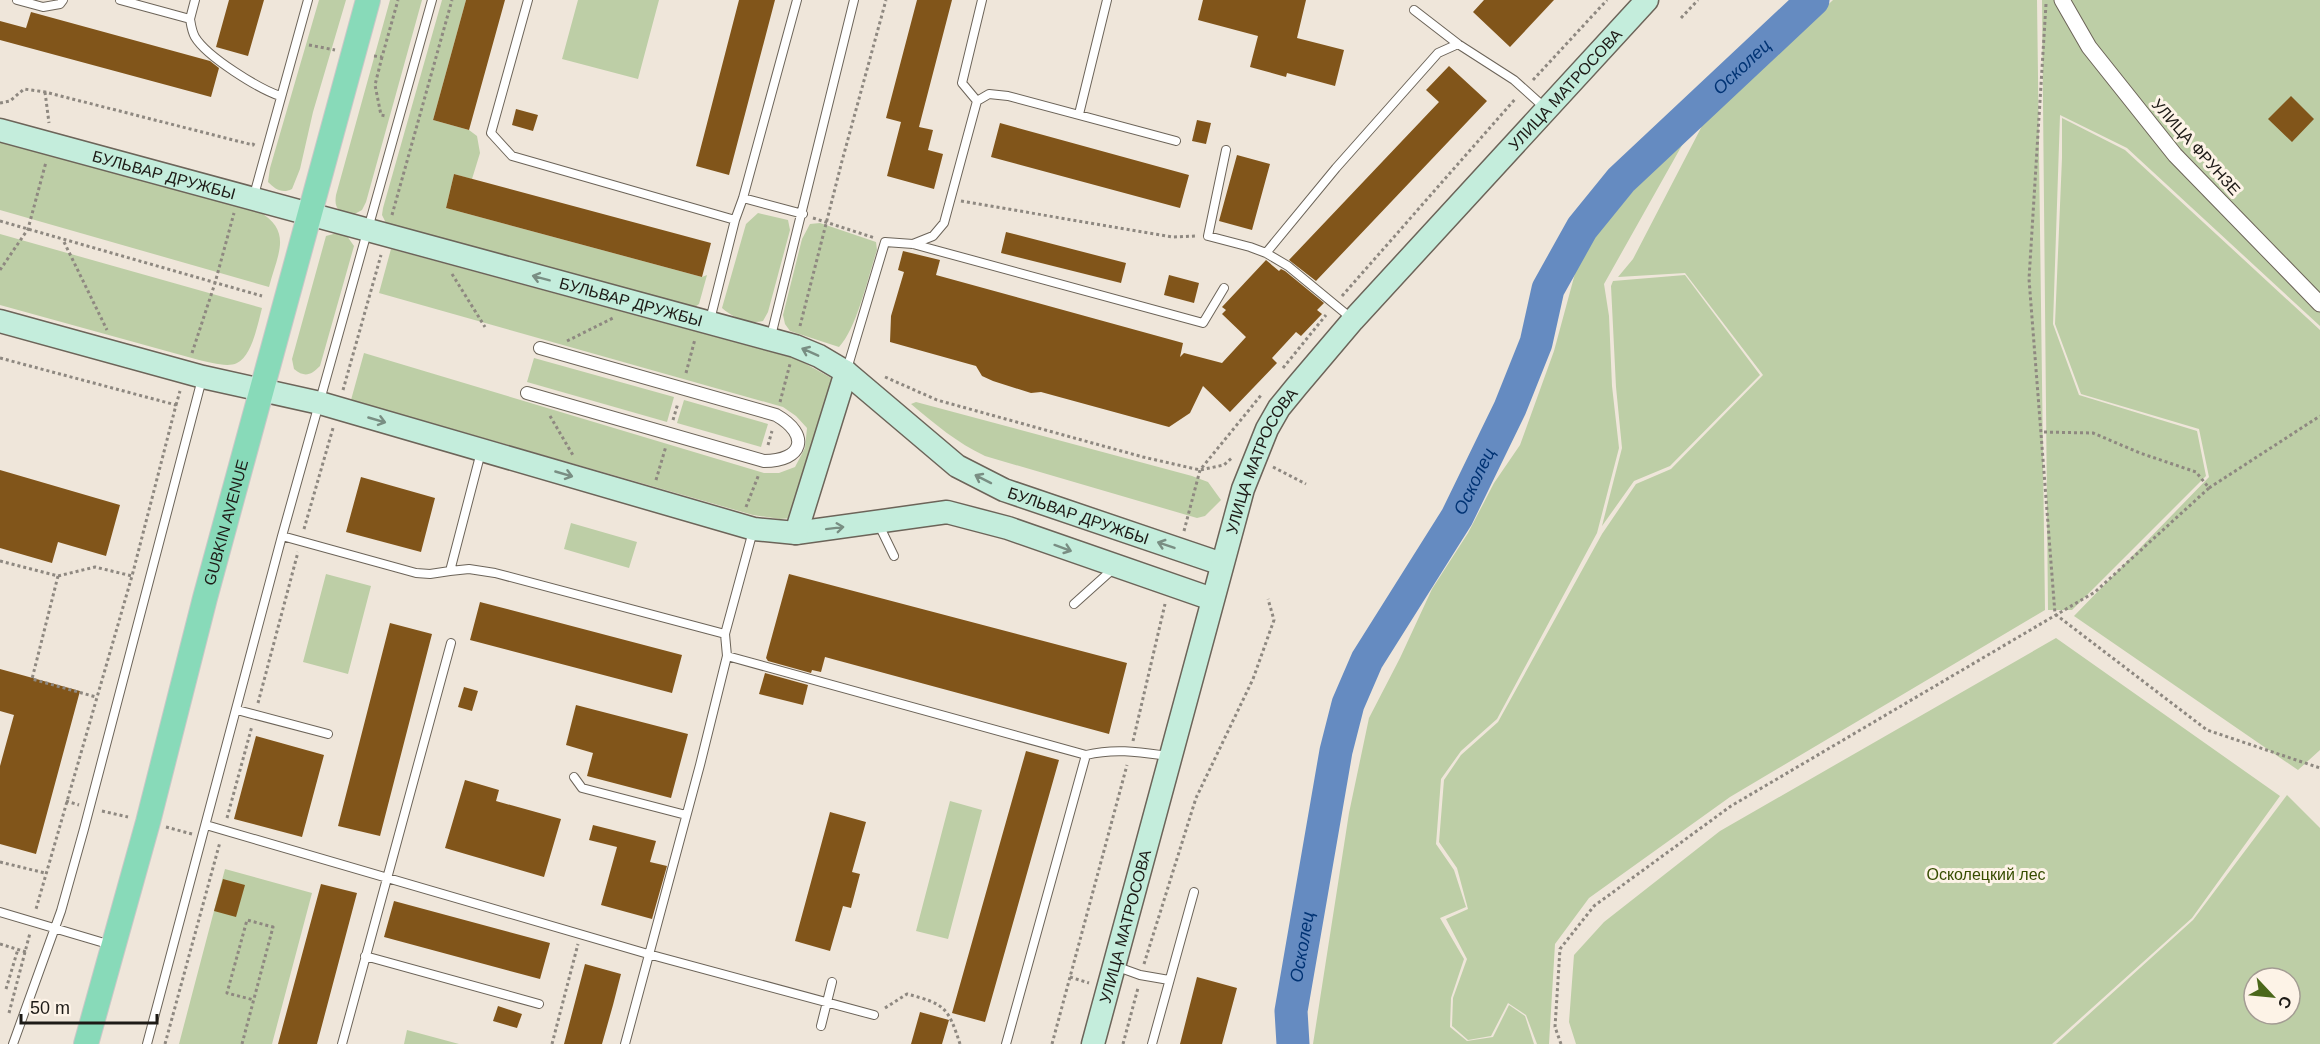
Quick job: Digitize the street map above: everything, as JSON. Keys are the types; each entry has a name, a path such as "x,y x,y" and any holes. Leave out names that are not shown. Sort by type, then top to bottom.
{"main road":[{"name":"GUBKIN AVENUE","path":"86,1044 148,822 205,598 310,213 343,51 368,0"},
{"name":"УЛИЦА МАТРОСОВА","path":"1093,1044 1242,489 1267,429 1279,408 1353,320 1647,0"},
{"name":"БУЛЬВАР ДРУЖБЫ","path":"0,130 795,346 819,356 846,372 957,466 1004,490 1222,564"},
{"path":"0,321 194,375 330,406 746,526 796,533 947,512 1008,528 1212,599"},
{"path":"796,533 846,372"}],"street":[{"name":"УЛИЦА ФРУНЗЕ","path":"2062,0 2089,47 2175,155 2320,304"},
{"path":"532,394 764,462 790,458 798,447 797,433 790,422 776,415 543,349"}],"lane":[{"path":"17,0 43,7 60,4 63,0"},
{"path":"120,0 190,19"},
{"path":"195,0 190,19 194,37 211,55 269,92 280,96"},
{"path":"246,197 280,96 308,0"},
{"path":"147,1044 282,536 330,406 376,233 398,119 432,0"},
{"path":"528,0 491,133 512,156 735,220"},
{"path":"705,322 743,198 797,0"},
{"path":"770,339 855,0"},
{"path":"976,101 962,84 982,0"},
{"path":"1079,114 1107,0"},
{"path":"1414,10 1458,44 1514,80 1546,109"},
{"path":"1266,253 1336,168 1438,53 1458,44"},
{"path":"913,244 933,236 944,223 976,101 989,94 1008,96 1176,141"},
{"path":"1226,150 1208,236 1266,253 1288,266 1353,320"},
{"path":"743,198 802,214"},
{"path":"846,372 885,242 913,244 1203,323 1224,288"},
{"path":"13,1044 54,929 84,829 148,580 194,375"},
{"path":"450,571 482,450"},
{"path":"878,523 894,556"},
{"path":"625,1044 727,656 725,634 746,526"},
{"path":"282,536 416,573 430,574 469,569 495,573 725,634"},
{"path":"1074,604 1116,567"},
{"path":"342,1044 451,644"},
{"path":"727,656 1086,755 1104,751 1131,750 1171,757"},
{"path":"237,710 328,734"},
{"path":"1006,1044 1086,755"},
{"path":"573,777 582,788 686,815"},
{"path":"206,825 648,954 874,1016"},
{"path":"1152,1044 1194,891"},
{"path":"0,912 112,945"},
{"path":"365,956 539,1004"},
{"path":"1115,966 1140,975 1169,980"},
{"path":"821,1026 832,982"}],"path":[{"path":"398,0 375,85 381,115 417,124"},
{"path":"165,1044 255,715 300,541 330,406 376,233 417,124 452,0"},
{"path":"746,526 885,0"},
{"path":"1277,375 1335,304 1523,90 1607,0"},
{"path":"1681,18 1698,0"},
{"path":"2046,0 2029,279 2055,614 2207,730 2320,768"},
{"path":"309,45 381,57"},
{"path":"0,103 10,101 24,89 45,92 253,145 256,135"},
{"path":"194,375 215,283 246,197"},
{"path":"951,199 1172,237 1208,236"},
{"path":"802,214 885,242"},
{"path":"0,221 63,241 262,296"},
{"path":"0,270 28,229"},
{"path":"63,241 118,354"},
{"path":"451,272 485,327"},
{"path":"543,349 616,316"},
{"path":"650,498 682,389 705,322"},
{"path":"0,358 176,405 132,576 45,873 7,1021"},
{"path":"878,371 886,378 937,400 1143,457 1200,470 1263,393"},
{"path":"532,394 578,463"},
{"path":"1561,1044 1555,1027 1560,949 1594,906 1731,806 2095,592 2209,488 2320,416"},
{"path":"2041,432 2093,433 2140,453 2196,472 2209,488"},
{"path":"0,561 58,576 96,567 148,580"},
{"path":"58,576 32,679 96,696"},
{"path":"1124,1044 1140,975 1196,798 1253,679 1274,620 1268,599"},
{"path":"0,862 45,873"},
{"path":"242,1044 254,1000 273,927 247,920 227,993 254,1000"},
{"path":"552,1044 580,934"},
{"path":"0,944 26,952"},
{"path":"6,989 18,949"},
{"path":"874,1016 907,994 935,1002 951,1016 960,1044"}],"green space":[{"path":"319,0 346,0 313,112 300,169 292,189 282,191 268,182 270,168"},
{"path":"390,0 422,0 366,202 362,210 351,216 338,209 336,195"},
{"path":"442,0 466,0 433,120 469,130 477,136 480,153 472,179 454,174 446,208 702,277 707,275 699,304 695,307 683,305 387,225 382,215 383,208"},
{"path":"578,0 659,0 638,79 562,59"},
{"path":"1833,0 2037,0 2045,610 1730,797 1589,898 1555,944 1549,1044 1537,1044 1526,1015 1508,1003 1491,1036 1468,1040 1452,1026 1453,998 1467,959 1446,919 1468,909 1457,868 1439,842 1444,780 1461,755 1498,722 1602,534 1636,484 1671,469 1763,375 1685,273 1618,277 1633,259 1703,124"},
{"path":"2042,0 2320,0 2320,326 2127,148 2060,115 2053,324 2079,395 2197,431 2206,476 2072,610 2048,610"},
{"path":"2062,118 2125,150 2320,330 2320,750 2298,770 2074,616 2209,477 2199,429 2081,394 2055,324"},
{"path":"1690,131 1604,284 1609,316 1612,386 1619,448 1597,533 1497,719 1461,751 1441,779 1436,844 1454,870 1466,907 1440,918 1464,959 1451,998 1450,1027 1467,1041 1493,1037 1509,1005 1525,1016 1534,1044 1313,1044 1349,813 1369,718 1432,589 1468,533 1494,483 1520,445 1554,351 1580,255 1632,192"},
{"path":"0,139 258,211 276,227 279,235 279,254 269,287 0,210"},
{"path":"758,213 788,220 790,230 768,312 763,321 752,322 736,317 722,308 746,224"},
{"path":"820,223 876,242 877,250 861,301 851,328 839,347 790,331 783,315 802,239 810,224"},
{"path":"337,233 347,236 354,246 320,366 314,372 305,374 294,369 292,359 326,236"},
{"path":"0,234 262,308 247,354 237,363 218,364 0,305"},
{"path":"391,249 797,359 835,380 792,518 780,519 753,515 351,400 364,353 764,473 779,473 795,467 805,448 807,428 783,407 379,293"},
{"path":"1685,275 1760,375 1670,466 1634,481 1602,526 1622,448 1616,387 1611,286 1613,281"},
{"path":"534,358 674,397 667,422 527,382"},
{"path":"684,400 768,424 761,447 677,423"},
{"path":"916,402 1192,476 1208,482 1221,500 1205,516 1197,518 985,456 965,445 911,404"},
{"path":"571,523 637,542 629,568 564,549"},
{"path":"326,574 371,586 348,674 303,662"},
{"name":"Осколецкий лес","path":"2056,638 2280,796 2192,918 2052,1044 1576,1044 1569,1022 1574,955 1604,922 1720,831"},
{"path":"2287,795 2320,828 2320,1044 2056,1044 2193,920"},
{"path":"950,801 982,810 948,939 916,931"},
{"path":"225,869 312,893 272,1044 179,1044"},
{"path":"407,1030 459,1044 404,1044"}],"building":[{"path":"229,0 264,0 248,56 216,47"},
{"path":"466,0 505,0 469,130 433,120"},
{"path":"739,0 775,0 729,175 696,166"},
{"path":"917,0 952,0 919,127 933,130 928,150 943,154 934,189 887,176 901,122 886,118"},
{"path":"1203,0 1306,0 1297,38 1344,50 1335,86 1287,73 1286,77 1250,67 1258,36 1198,20"},
{"path":"1484,0 1554,0 1510,47 1473,12"},
{"path":"31,12 210,61 219,68 211,97 0,40 0,21 26,28"},
{"path":"1449,66 1487,101 1316,281 1289,260 1439,102 1426,90"},
{"path":"2291,96 2314,119 2292,142 2268,119"},
{"path":"516,109 538,115 533,131 512,125"},
{"path":"1197,120 1211,123 1206,144 1192,141"},
{"path":"1000,123 1189,175 1180,208 991,157"},
{"path":"1237,155 1270,164 1252,230 1219,221"},
{"path":"454,174 711,243 702,277 446,208"},
{"path":"1006,232 1126,263 1121,283 1001,253"},
{"path":"903,251 940,260 936,275 1183,343 1180,357 1184,353 1222,363 1246,337 1222,314 1226,310 1222,307 1266,260 1279,271 1281,269 1285,271 1324,303 1317,310 1322,314 1301,336 1296,332 1272,358 1277,363 1230,412 1203,386 1190,413 1169,427 1041,392 1031,393 982,376 976,366 890,342 891,316 904,272 898,270"},
{"path":"1169,275 1199,283 1194,303 1164,295"},
{"path":"0,470 120,505 106,556 58,542 52,563 0,548"},
{"path":"361,477 435,498 421,552 346,532"},
{"path":"789,574 1127,663 1109,734 825,657 821,672 812,670 811,673 768,661 766,658"},
{"path":"480,602 682,655 672,693 470,640"},
{"path":"390,623 432,634 380,836 338,826"},
{"path":"0,669 80,691 36,854 0,844 0,766 14,715 0,711"},
{"path":"765,673 808,685 803,705 759,694"},
{"path":"464,687 478,691 472,711 458,707"},
{"path":"576,705 688,734 671,798 587,776 593,753 566,745"},
{"path":"256,736 324,755 302,837 234,819"},
{"path":"1026,751 1059,760 985,1022 952,1013"},
{"path":"465,780 499,790 496,801 561,819 544,877 445,848"},
{"path":"830,812 866,822 852,872 860,874 851,908 843,906 830,951 795,941"},
{"path":"593,825 656,841 650,862 667,866 652,919 601,905 617,847 589,840"},
{"path":"223,879 245,885 236,917 214,911"},
{"path":"321,884 357,893 317,1044 278,1044"},
{"path":"394,901 550,943 540,979 384,937"},
{"path":"585,964 621,974 613,1005 602,1044 564,1044"},
{"path":"1197,977 1237,988 1222,1044 1180,1044"},
{"path":"498,1006 522,1014 517,1028 493,1021"},
{"path":"920,1012 949,1020 942,1044 911,1044"}],"waterway":[{"name":"Осколец","path":"1293,1044 1291,1011 1336,751 1348,704 1367,660 1457,517 1510,408 1536,343 1548,289 1582,228 1621,180 1813,0"}]}
